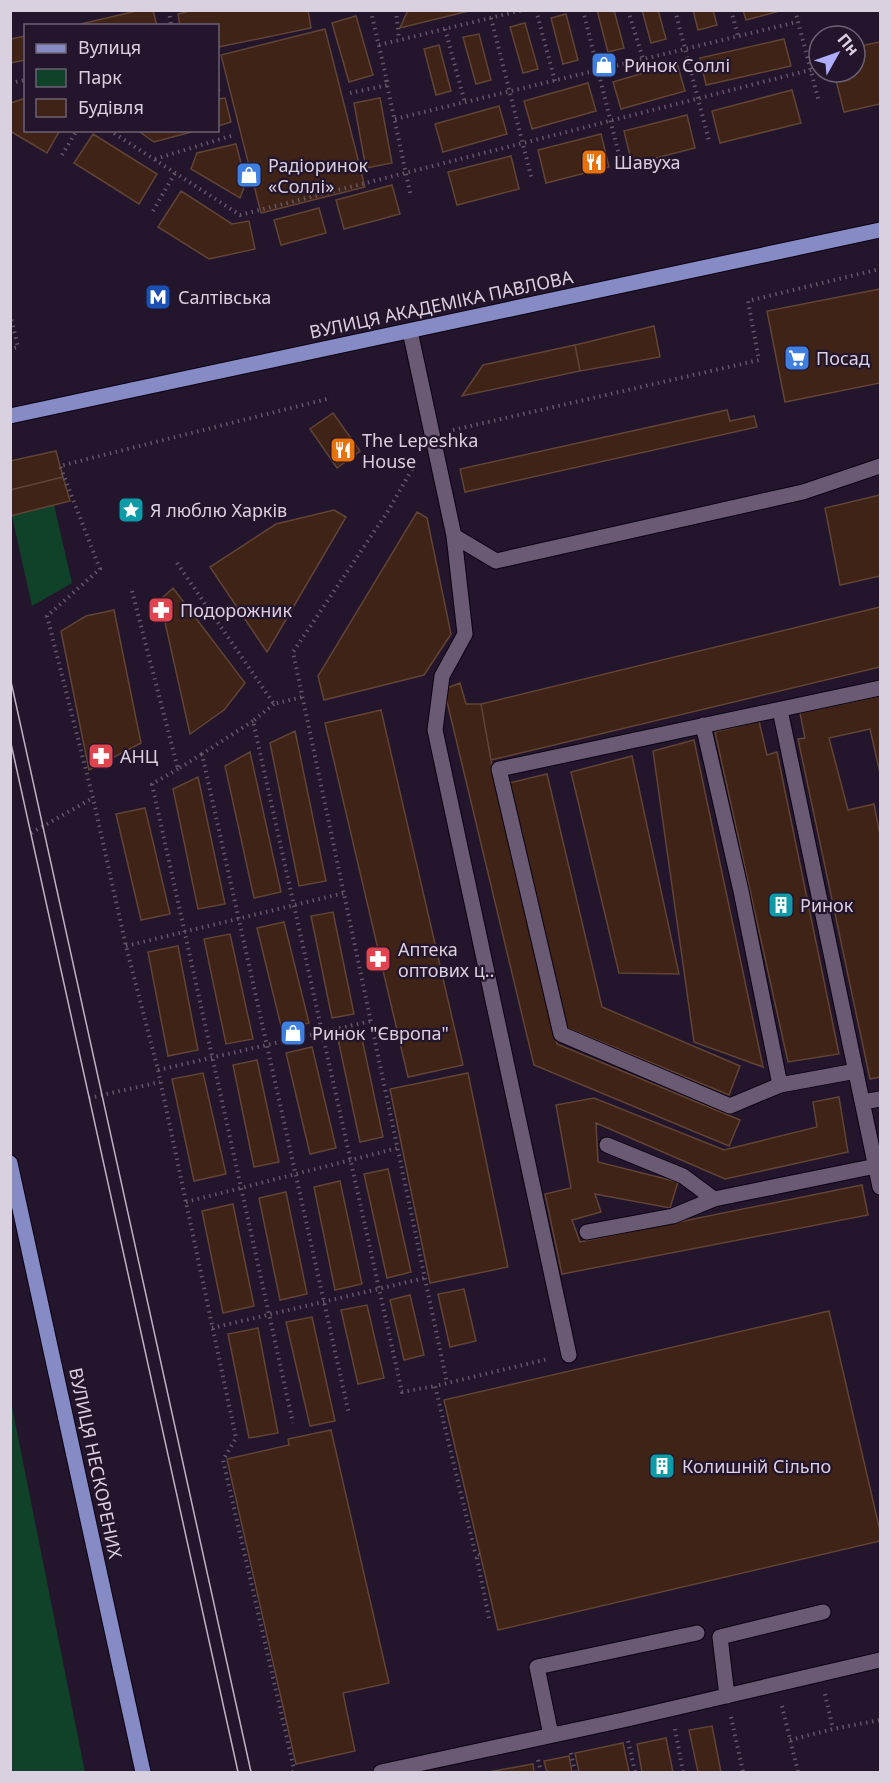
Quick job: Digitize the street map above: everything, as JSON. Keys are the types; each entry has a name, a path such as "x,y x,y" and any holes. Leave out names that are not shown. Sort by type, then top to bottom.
{"main road":[{"name":"ВУЛИЦЯ АКАДЕМІКА ПАВЛОВА","path":"10,416 880,230"},
{"name":"ВУЛИЦЯ НЕСКОРЕНИХ","path":"10,1163 142,1773"}],"lane":[{"path":"410,331 454,536 465,634 442,676 435,730 569,1354"},
{"path":"454,536 496,561 802,492 880,466"},
{"path":"856,1071 780,1084 730,1106 561,1034 500,769 880,688"},
{"path":"780,710 880,1187"},
{"path":"704,724 780,1084"},
{"path":"863,1102 880,1099"},
{"path":"607,1144 683,1176 714,1199"},
{"path":"587,1232 673,1216 714,1199 876,1166"},
{"path":"727,1696 720,1637 824,1612"},
{"path":"551,1735 537,1667 697,1633"},
{"path":"381,1773 880,1660"}],"path":[{"path":"396,10 399,40"},
{"path":"379,45 523,10"},
{"path":"536,10 555,81"},
{"path":"583,10 620,159"},
{"path":"628,10 643,59"},
{"path":"675,10 709,141"},
{"path":"731,10 738,36"},
{"path":"795,10 819,102"},
{"path":"372,16 411,197"},
{"path":"491,18 531,180"},
{"path":"395,119 797,22"},
{"path":"445,29 465,103"},
{"path":"112,132 240,214 807,71"},
{"path":"350,93 388,86 386,80"},
{"path":"62,155 77,132"},
{"path":"154,159 234,135"},
{"path":"153,211 175,173"},
{"path":"447,1383 293,652 388,511 431,435 759,360 748,301 880,269"},
{"path":"10,314 18,347 10,349"},
{"path":"293,1773 294,1769 223,1460 236,1438 158,1070 47,616 100,569 60,466 331,398"},
{"path":"177,563 274,704"},
{"path":"132,591 178,769"},
{"path":"293,1423 152,784 202,754 274,704 302,697"},
{"path":"253,720 402,1392 569,1354"},
{"path":"202,754 349,1413"},
{"path":"31,833 93,798"},
{"path":"126,946 344,893"},
{"path":"158,1070 371,1021"},
{"path":"89,1098 160,1082"},
{"path":"186,1203 398,1148"},
{"path":"212,1328 425,1278"},
{"path":"435,1386 475,1552 480,1555 477,1558 489,1618"},
{"path":"820,1674 833,1729"},
{"path":"777,1684 798,1773"},
{"path":"727,1696 743,1773"},
{"path":"672,1708 683,1773"},
{"path":"623,1720 635,1773"},
{"path":"790,1740 880,1720"}],"green space":[{"path":"54,505 72,583 32,606 12,516"},
{"path":"11,1405 12,1407 85,1772 11,1772"}],"building":[{"path":"141,10 153,10 156,24 81,24"},
{"path":"193,10 308,10 311,28 219,47 219,24 180,24 178,14"},
{"path":"408,10 473,10 400,28"},
{"path":"597,10 614,10 624,48 608,52"},
{"path":"642,10 658,10 666,39 651,43"},
{"path":"693,10 713,10 717,25 698,30"},
{"path":"743,10 780,10 780,11 746,20"},
{"path":"566,14 578,60 563,64 551,18"},
{"path":"356,16 373,75 349,82 332,23"},
{"path":"525,23 538,69 523,73 510,27"},
{"path":"325,29 365,187 261,213 221,55"},
{"path":"479,34 491,80 476,84 463,37"},
{"path":"24,36 24,60 10,63 10,39"},
{"path":"784,39 791,66 706,85 700,58"},
{"path":"880,42 880,104 844,112 837,84 867,84 867,45"},
{"path":"439,45 451,91 436,95 424,49"},
{"path":"677,63 685,91 621,109 613,82"},
{"path":"588,83 596,111 532,129 524,101"},
{"path":"792,90 801,123 720,143 712,111"},
{"path":"225,98 231,122 219,126 219,99"},
{"path":"380,98 392,163 366,168 354,103"},
{"path":"24,99 24,132 59,132 47,153 10,131 10,103"},
{"path":"499,106 507,134 443,152 435,124"},
{"path":"687,115 695,148 632,164 624,131"},
{"path":"140,132 192,132 154,142"},
{"path":"93,134 157,174 139,204 74,163"},
{"path":"601,134 609,167 546,183 538,150"},
{"path":"236,144 246,182 240,198 191,169 197,153"},
{"path":"511,156 519,189 457,205 448,172"},
{"path":"392,185 400,214 344,229 336,200"},
{"path":"181,191 232,224 249,221 255,249 209,259 158,227"},
{"path":"319,208 326,233 281,245 274,220"},
{"path":"880,289 880,383 785,402 767,311"},
{"path":"654,326 660,357 580,371 575,345"},
{"path":"575,345 580,371 462,396 483,365"},
{"path":"727,410 730,421 754,416 757,427 465,492 460,469"},
{"path":"333,413 360,451 337,468 310,429"},
{"path":"56,451 63,477 10,490 10,461"},
{"path":"63,477 70,501 10,516 10,490"},
{"path":"880,495 880,576 840,585 825,508"},
{"path":"334,510 346,517 267,652 210,567 276,524"},
{"path":"417,512 427,518 451,634 424,675 324,700 318,676"},
{"path":"173,588 245,683 224,710 190,734 160,600"},
{"path":"880,607 880,667 491,760 481,704"},
{"path":"114,610 141,743 89,770 61,631 86,616"},
{"path":"460,683 466,704 481,704 491,760 557,1044 740,1120 729,1146 534,1065 444,689"},
{"path":"880,696 880,773 870,729 829,738 848,810 874,804 880,835 880,1077 870,1079 798,739 805,738 800,713"},
{"path":"381,710 463,1065 408,1077 325,723"},
{"name":"Ринок","path":"759,721 767,755 777,752 839,1054 788,1062 715,732"},
{"path":"295,731 326,881 299,886 270,743"},
{"path":"694,740 763,1067 694,1042 653,751"},
{"path":"250,752 281,892 254,898 225,766"},
{"path":"632,756 679,974 619,973 571,772"},
{"path":"547,774 602,1007 740,1066 729,1095 565,1027 509,783"},
{"path":"198,777 225,904 198,909 173,789"},
{"path":"145,808 170,914 141,920 116,814"},
{"path":"333,912 354,1014 332,1018 311,916"},
{"path":"284,922 309,1023 282,1030 257,928"},
{"path":"230,934 253,1039 226,1044 204,939"},
{"path":"178,946 198,1050 168,1056 148,952"},
{"path":"361,1034 383,1137 360,1142 338,1039"},
{"path":"312,1047 336,1148 310,1154 286,1053"},
{"path":"257,1060 279,1162 254,1167 233,1065"},
{"path":"203,1073 226,1174 194,1181 172,1079"},
{"path":"468,1073 508,1267 430,1283 390,1089"},
{"path":"839,1097 848,1152 725,1179 596,1123 598,1162 678,1182 670,1208 595,1194 601,1212 572,1220 580,1242 862,1185 868,1215 562,1274 545,1194 571,1188 556,1105 594,1098 724,1150 817,1127 813,1102"},
{"path":"388,1169 411,1272 387,1278 364,1174"},
{"path":"340,1181 362,1284 335,1290 314,1187"},
{"path":"286,1192 307,1294 280,1300 259,1198"},
{"path":"233,1204 254,1306 223,1313 202,1211"},
{"path":"464,1289 476,1341 450,1347 438,1294"},
{"path":"410,1295 424,1355 404,1360 390,1300"},
{"path":"367,1305 384,1378 358,1384 341,1310"},
{"name":"Колишній Сільпо","path":"829,1311 880,1531 880,1541 498,1630 444,1400"},
{"path":"312,1317 335,1421 310,1426 286,1322"},
{"path":"258,1328 278,1433 249,1438 228,1334"},
{"path":"331,1430 389,1683 343,1693 355,1751 296,1764 227,1459 289,1445 288,1439"},
{"path":"712,1726 721,1772 698,1772 689,1730"},
{"path":"666,1738 673,1772 642,1772 637,1744"},
{"path":"623,1743 629,1772 579,1772 575,1753"},
{"path":"569,1756 572,1772 547,1772 544,1761"},
{"path":"533,1764 534,1772 488,1772"}],"tram line":[{"path":"10,677 251,1772"},
{"path":"10,739 238,1772"}],"place":[{"name":"Ринок Соллі","path":"604,65"},
{"name":"Шавуха","path":"594,162"},
{"name":"Радіоринок «Соллі»","path":"249,175"},
{"name":"Салтівська","path":"158,297"},
{"name":"Посад","path":"797,358"},
{"name":"The Lepeshka House","path":"343,450"},
{"name":"Я люблю Харків","path":"131,510"},
{"name":"Подорожник","path":"161,610"},
{"name":"АНЦ","path":"101,756"},
{"name":"Ринок","path":"781,905"},
{"name":"Аптека оптових ц‥","path":"378,959"},
{"name":"Ринок \"Європа\"","path":"293,1033"},
{"name":"Колишній Сільпо","path":"662,1466"}]}
